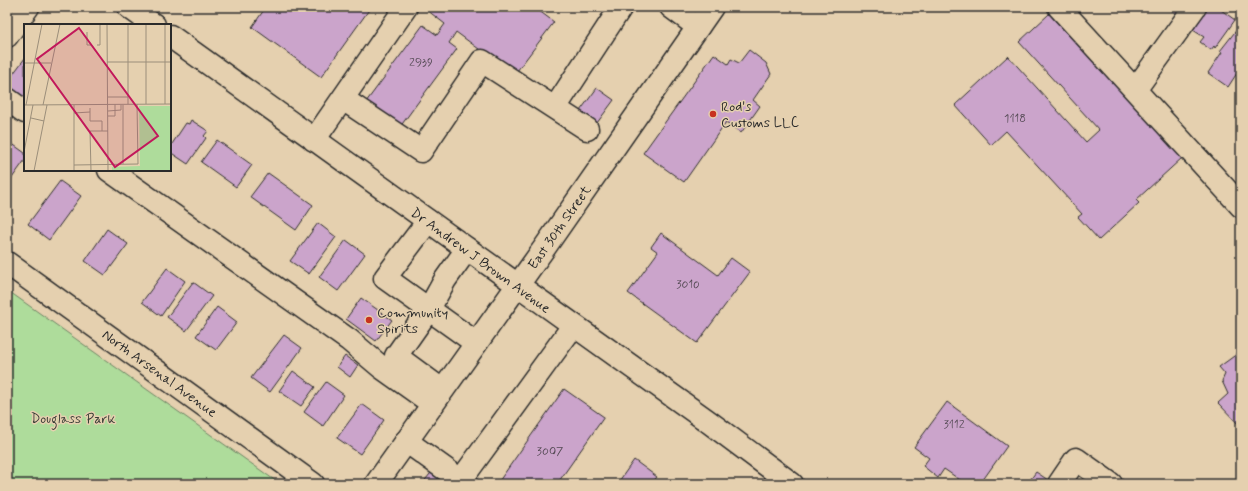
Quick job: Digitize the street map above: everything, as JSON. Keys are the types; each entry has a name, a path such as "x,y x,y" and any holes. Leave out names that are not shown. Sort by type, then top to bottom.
{"main road":[{"path":"7,36 28,7"},
{"path":"129,7 153,24"},
{"path":"314,140 406,7"},
{"path":"555,108 621,7"},
{"path":"671,7 698,27"},
{"name":"East 30th Street","path":"376,484 712,7"},
{"path":"1059,7 1241,206"},
{"path":"1135,90 1195,7"},
{"name":"Dr Andrew J Brown Avenue","path":"171,37 709,422 792,484"},
{"path":"343,99 421,151 482,62 586,129"},
{"path":"7,99 24,111"},
{"path":"110,171 349,340 381,367 438,397"},
{"path":"428,221 385,278 476,343"},
{"path":"438,397 396,356 429,309 445,280 467,249"},
{"name":"North Arsenal Avenue","path":"7,263 313,484"},
{"path":"406,441 464,482 573,326"},
{"path":"1059,484 1076,459 1111,484"}],"green space":[{"name":"Douglass Park","path":"7,290 280,484 7,484"}],"building":[{"path":"266,7 371,7 321,77 252,27"},
{"path":"423,7 534,7 554,22 514,75 456,32 449,43 457,49 397,131 363,106 423,25 437,35 445,24"},
{"path":"1167,7 1183,7 1178,15"},
{"path":"1209,7 1217,7 1235,20 1215,48 1214,46 1211,50 1200,42 1204,37 1193,30"},
{"path":"1049,14 1182,158 1136,200 1139,203 1099,240 1078,217 1082,214 1006,131 991,145 955,105 1008,56 1086,142 1099,130 1019,42"},
{"path":"1238,28 1241,30 1241,67 1228,87 1208,73 1222,52 1220,51"},
{"name":"Rod's Customs LLC","path":"749,50 766,63 771,74 753,100 760,106 741,133 726,122 684,182 643,153 714,54 728,64 731,59 739,63"},
{"path":"24,59 24,98 22,101 7,91 7,82"},
{"path":"597,88 614,100 594,127 577,115"},
{"path":"191,120 208,131 204,136 206,138 188,164 171,153 171,146 186,123 189,124"},
{"path":"217,140 252,165 236,187 201,162"},
{"path":"11,143 24,152 24,161 7,185 7,148"},
{"path":"268,173 313,205 296,230 250,197"},
{"path":"60,181 81,196 49,240 28,224"},
{"path":"318,223 336,237 309,274 290,261"},
{"path":"107,229 128,244 105,275 85,261"},
{"path":"661,233 718,275 731,258 750,272 697,343 628,293 658,252 651,247"},
{"path":"346,240 365,254 338,291 319,277"},
{"path":"167,268 185,281 161,316 142,302"},
{"path":"193,282 212,296 186,331 167,317"},
{"name":"Community Spirits","path":"361,298 392,320 376,341 346,319"},
{"path":"217,307 237,322 216,350 196,336"},
{"path":"284,335 302,348 270,392 251,378"},
{"path":"1241,351 1241,427 1218,403 1228,394 1222,381 1225,374 1219,367"},
{"path":"345,356 358,365 350,377 337,367"},
{"path":"293,371 315,387 301,406 279,391"},
{"path":"326,382 344,395 323,426 304,412"},
{"path":"564,389 604,417 557,484 497,484"},
{"path":"947,402 1007,446 980,484 966,484 944,469 938,478 923,466 929,458 914,447"},
{"path":"362,404 384,420 360,454 337,438"},
{"path":"634,460 657,477 651,484 617,484"},
{"path":"434,469 455,484 422,484"},
{"path":"1036,472 1054,484 1027,484"}],"place":[{"name":"Rod's Customs LLC","path":"713,114"},
{"name":"Community Spirits","path":"369,320"}]}
